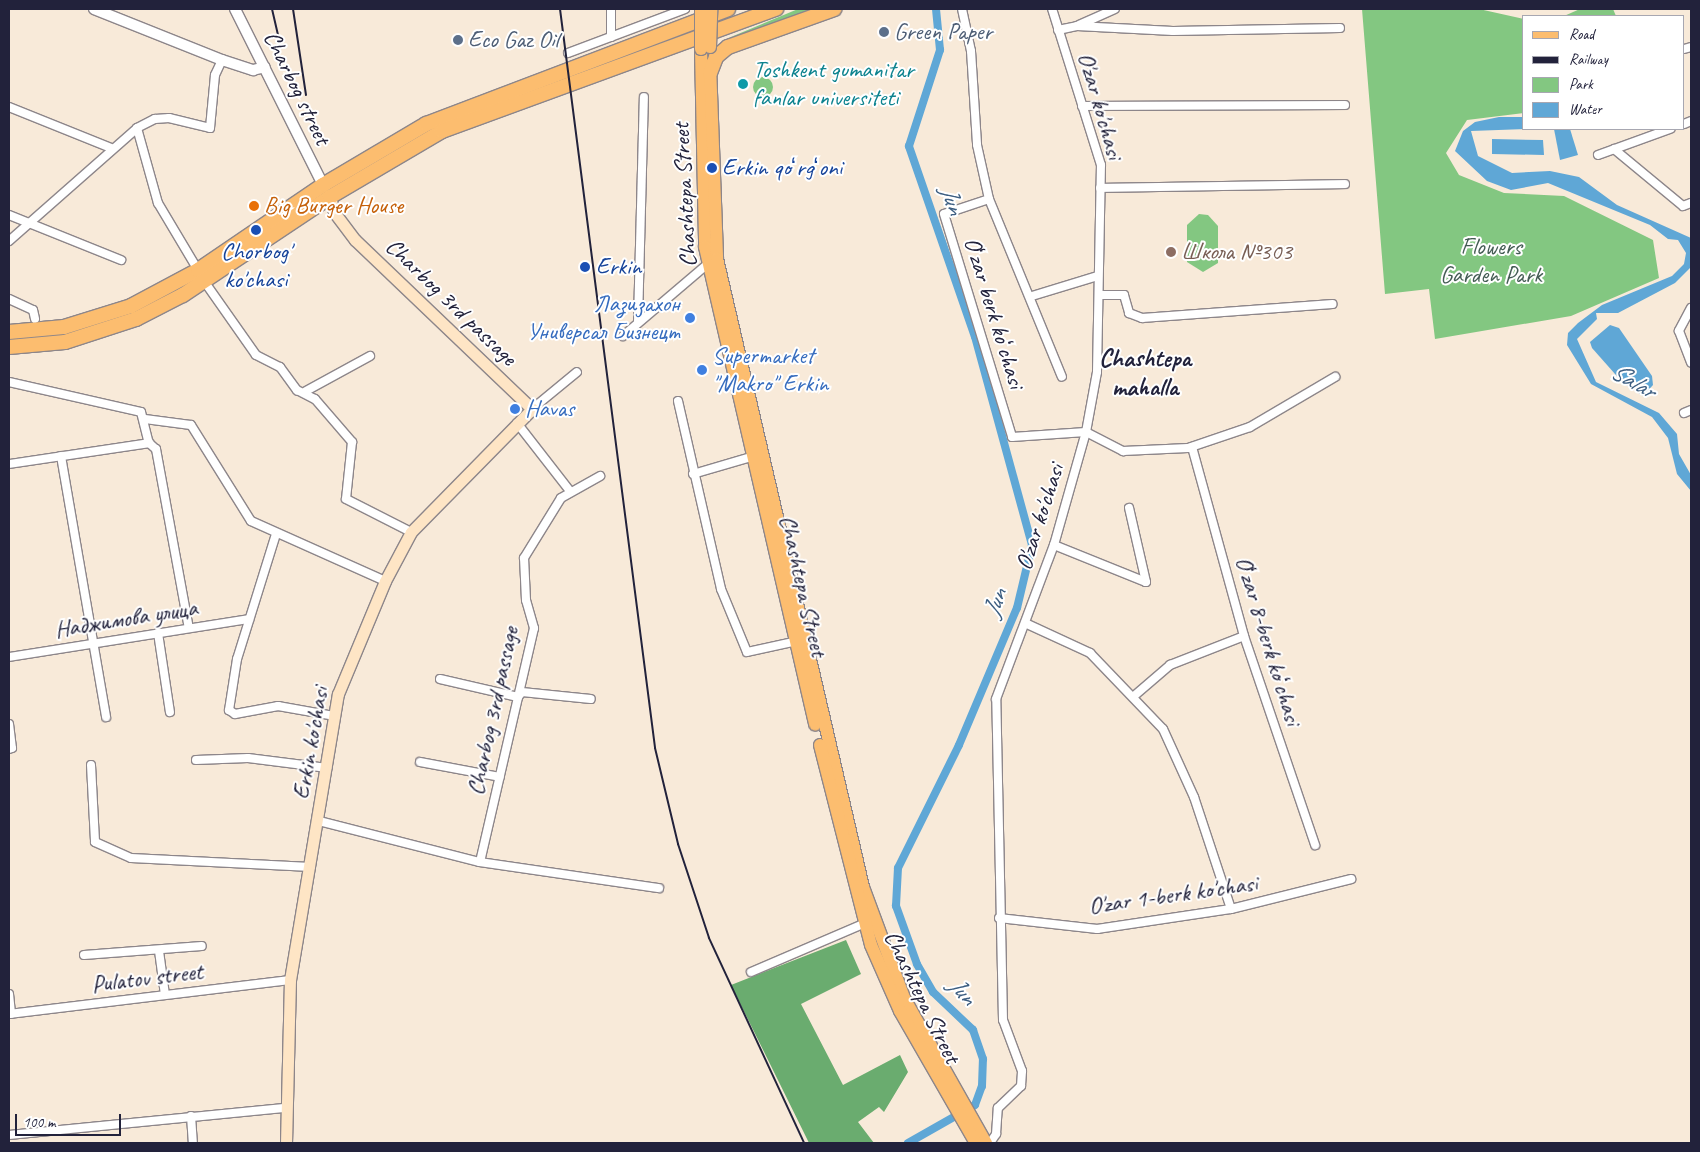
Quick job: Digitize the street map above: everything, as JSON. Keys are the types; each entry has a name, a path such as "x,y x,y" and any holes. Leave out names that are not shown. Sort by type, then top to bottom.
{"highway":[{"path":"9,347 90,337 160,308 201,275 327,190 451,112 728,9"},
{"path":"327,190 461,123 776,9"},
{"path":"710,73 716,57 728,47 834,9"},
{"path":"9,332 86,322 201,275"}],"main road":[{"name":"Chashtepa Street","path":"701,9 710,73 712,260 785,582 793,642 863,924 889,988 981,1140"},
{"name":"Chashtepa Street","path":"711,9 706,48 712,260 751,457 873,919 904,998 950,1089"},
{"name":"Charbog 3rd passage","path":"327,190 334,212 355,240 532,409"},
{"name":"Erkin ko'chasi","path":"286,1143 284,1108 290,980 319,821 338,694 385,581 411,532 532,409"}],"street":[{"path":"94,9 222,60 253,70 265,67"},
{"name":"Charbog street","path":"235,9 327,190"},
{"path":"611,9 611,37"},
{"path":"568,53 685,9"},
{"name":"Oʻzar berk koʻchasi","path":"962,9 971,51 977,145 989,199 944,214 1012,437 1086,432"},
{"name":"O'zar ko'chasi","path":"981,1140 996,1134 998,1108 1016,1094 1022,1071 1003,1020 999,918 996,699 1054,545 1086,432 1097,372 1100,295 1098,276 1101,165 1052,9"},
{"path":"1058,30 1078,26 1116,9"},
{"path":"1078,26 1173,31 1340,28"},
{"path":"9,241 111,148 137,128 155,119 169,118 210,128 215,75 222,60"},
{"path":"638,322 644,97"},
{"path":"1082,106 1345,105"},
{"path":"9,108 111,148"},
{"path":"137,128 158,203 201,275 256,355 280,367 297,390 306,391 370,356"},
{"path":"1598,155 1667,130"},
{"path":"1614,149 1683,206 1691,203"},
{"path":"1100,188 1344,184"},
{"path":"989,199 1032,296 1062,377"},
{"path":"9,215 121,260"},
{"path":"622,336 712,260"},
{"path":"1032,296 1098,276"},
{"path":"1100,295 1124,295 1129,313 1142,318 1332,304"},
{"path":"9,299 33,310 35,319"},
{"path":"1691,308 1679,331 1691,363"},
{"name":"Erkin ko'chasi","path":"532,409 577,372"},
{"path":"1086,432 1123,451 1192,447 1250,427 1335,377"},
{"path":"9,382 138,410 145,419 149,443 156,449 189,628"},
{"path":"306,391 354,445 344,497 411,532"},
{"path":"678,401 693,474 722,589 747,652 793,642"},
{"path":"145,419 191,425 251,521 276,534 385,581"},
{"path":"517,423 570,491"},
{"path":"9,464 149,443"},
{"name":"Oʻzar 8-berk koʻchasi","path":"1192,447 1244,636 1315,845"},
{"path":"61,456 106,717"},
{"path":"693,474 751,457"},
{"name":"Chаrbog 3rd passage","path":"480,862 522,692 534,628 526,600 524,558 550,511 570,491 600,476"},
{"path":"1054,545 1146,582 1129,508"},
{"path":"276,534 237,659 231,712 278,706 334,716"},
{"name":"Наджимова улица","path":"9,657 249,619"},
{"path":"1024,623 1090,653 1134,696 1163,729 1194,797 1231,909"},
{"path":"158,632 170,712"},
{"path":"1134,696 1170,665 1244,636"},
{"path":"440,679 518,697 522,692 591,699"},
{"path":"9,724 10,749"},
{"path":"196,760 248,758 327,768"},
{"path":"420,762 500,777"},
{"path":"90,765 95,842 131,858 311,868"},
{"path":"319,821 480,862 659,888"},
{"name":"O'zar 1-berk ko'chasi","path":"999,918 1097,929 1231,909 1350,879"},
{"path":"751,972 863,924"},
{"path":"84,955 160,951 202,946"},
{"path":"160,951 165,995"},
{"name":"Pulatov street","path":"10,1014 290,980"},
{"path":"9,994 10,1014"},
{"path":"9,1134 284,1108"},
{"path":"192,1116 193,1143"}],"green space":[{"path":"798,9 815,9 726,39"},
{"name":"Flowers Garden Park","path":"1362,9 1479,9 1522,19 1522,113 1467,120 1446,153 1459,175 1504,193 1564,196 1653,240 1659,278 1571,316 1435,339 1429,289 1385,294"},
{"path":"1580,9 1613,9 1616,15 1566,15"},
{"path":"763,77 770,80 773,87 770,94 763,97 756,94 753,87 756,80"},
{"path":"1199,214 1208,215 1218,226 1218,263 1203,272 1187,262 1187,225"},
{"path":"846,940 861,974 801,1004 843,1085 900,1055 908,1072 884,1112 879,1107 858,1122 874,1143 809,1143 731,985"}],"water":[{"name":"Salar","path":"1499,117 1522,117 1522,129 1471,131 1478,156 1512,173 1550,171 1579,177 1617,205 1691,238 1691,267 1675,283 1618,313 1596,313 1597,319 1577,339 1596,382 1659,413 1677,434 1679,454 1691,475 1691,491 1677,474 1668,438 1652,417 1591,384 1567,345 1568,333 1578,323 1602,305 1672,276 1684,264 1686,253 1678,240 1668,239 1650,225 1548,183 1511,190 1487,181 1455,151 1463,131 1475,122"},
{"path":"1554,130 1570,130 1578,155 1560,160"},
{"path":"1492,139 1543,140 1544,155 1492,154"},
{"path":"1610,325 1619,328 1652,376 1653,385 1643,396 1623,383 1592,348 1590,342"}],"waterway":[{"name":"Jun","path":"908,1143 975,1105 982,1086 983,1059 973,1030 933,992 917,964 896,906 898,868 959,745 1017,608 1032,545 975,337 909,146 940,50 936,9"}],"railway":[{"path":"272,9 278,35"},
{"path":"293,9 306,95"},
{"path":"560,9 655,748 678,844 709,938 804,1143"}],"place":[{"name":"Green Paper","path":"884,32"},
{"name":"Eco Gaz Oil","path":"458,40"},
{"name":"Toshkent gumanitar fanlar universiteti","path":"743,84"},
{"name":"Erkin qoʻrgʻoni","path":"712,168"},
{"name":"Big Burger House","path":"254,206"},
{"name":"Chorbog' ko'chasi","path":"256,230"},
{"name":"Школа №303","path":"1171,252"},
{"name":"Erkin","path":"585,267"},
{"name":"Лазизахон Универсал Бизнецт","path":"690,318"},
{"name":"Supermarket \"Makro\" Erkin","path":"702,370"},
{"name":"Havas","path":"515,409"}],"district":[{"name":"Chashtepa mahalla","path":"1145,374"}]}
